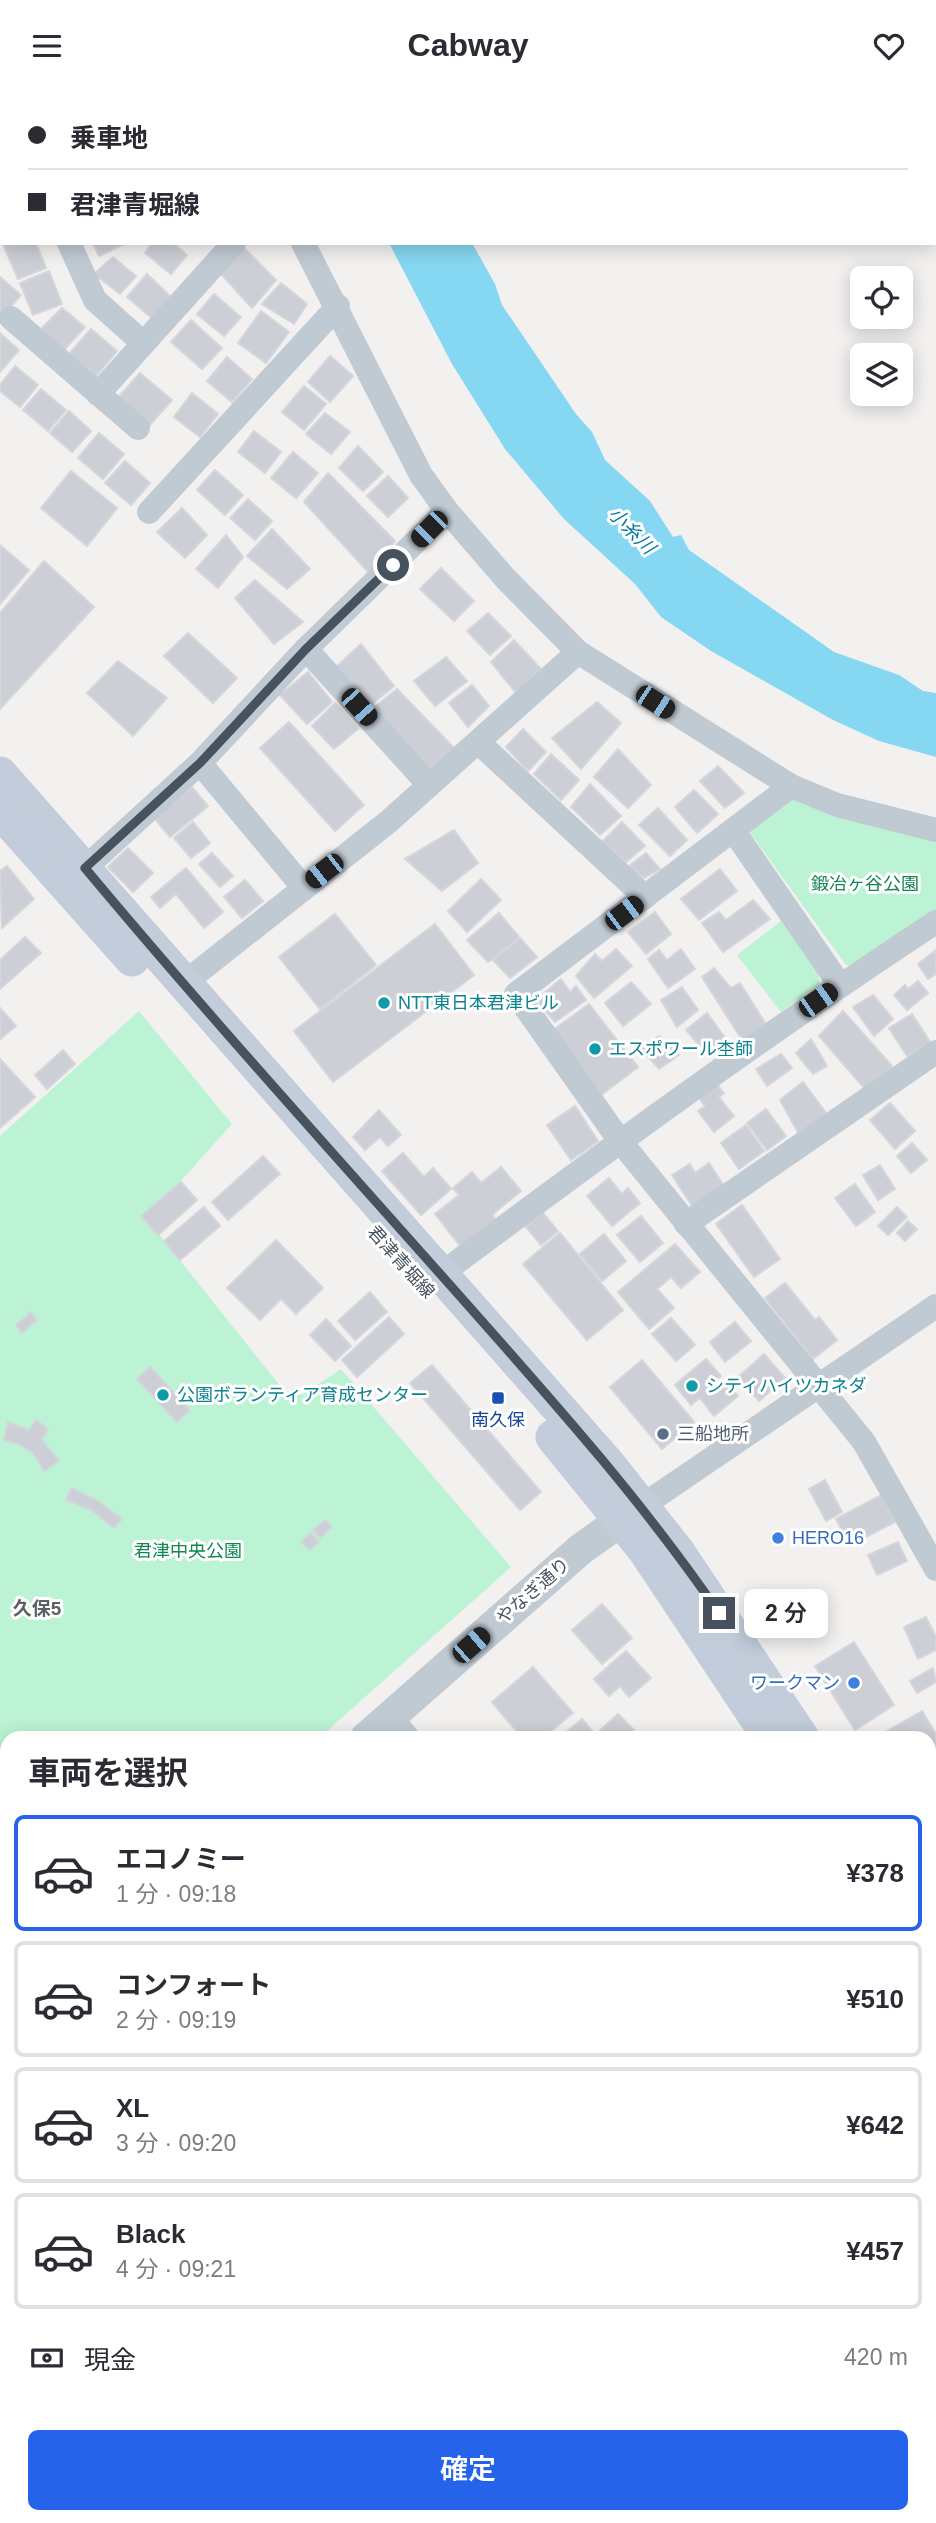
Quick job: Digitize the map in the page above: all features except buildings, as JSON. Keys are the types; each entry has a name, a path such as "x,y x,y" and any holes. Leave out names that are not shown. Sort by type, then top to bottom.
{"main road":[{"name":"君津青堀線","path":"0,774 608,1464 632,1514 766,1731"},
{"name":"君津青堀線","path":"0,811 458,1327 632,1514 677,1551 797,1731"}],"street":[{"path":"70,245 95,300 143,343"},
{"path":"98,394 232,245"},
{"path":"304,245 338,306 394,425 421,475 447,512 505,578 578,652 791,786 837,805 936,830"},
{"path":"149,512 338,306"},
{"path":"11,319 138,428"},
{"path":"85,868 200,763 306,649 447,512"},
{"path":"306,649 429,785"},
{"path":"183,984 388,822 578,652"},
{"path":"478,742 645,897"},
{"path":"200,763 303,887"},
{"path":"791,786 516,994 620,1141 864,1442 936,1569"},
{"path":"733,830 840,985"},
{"path":"441,1274 620,1141 840,985 936,922"},
{"path":"686,1224 936,1052"},
{"path":"632,1514 936,1306"},
{"name":"やなぎ通り","path":"399,1727 582,1549 632,1514"}],"green space":[{"name":"鍛冶ヶ谷公園","path":"787,800 803,800 936,837 936,913 852,965 846,965 749,831"},
{"path":"781,921 819,973 819,984 781,1012 737,955"},
{"name":"君津中央公園","path":"139,1011 232,1124 147,1219 285,1392 302,1395 341,1369 511,1567 327,1731 0,1731 0,1136"}],"water":[{"name":"小糸川","path":"390,245 473,245 495,284 502,305 576,414 592,432 605,460 650,501 673,537 681,535 689,550 834,652 899,675 923,691 936,693 936,757 879,741 833,720 711,651 661,617 635,584 564,519 505,449 452,364"}],"place":[{"name":"NTT東日本君津ビル","path":"384,1003"},
{"name":"エスポワール杢師","path":"595,1049"},
{"name":"シティハイツカネダ","path":"692,1386"},
{"name":"公園ボランティア育成センター","path":"163,1395"},
{"name":"南久保","path":"498,1398"},
{"name":"三船地所","path":"663,1434"},
{"name":"HERO16","path":"778,1538"},
{"name":"ワークマン","path":"854,1683"}],"district":[{"name":"久保5","path":"37,1608"}],"route":[{"path":"393,565 306,649 200,763 85,868 183,984 608,1464 677,1551 719,1613"}]}
